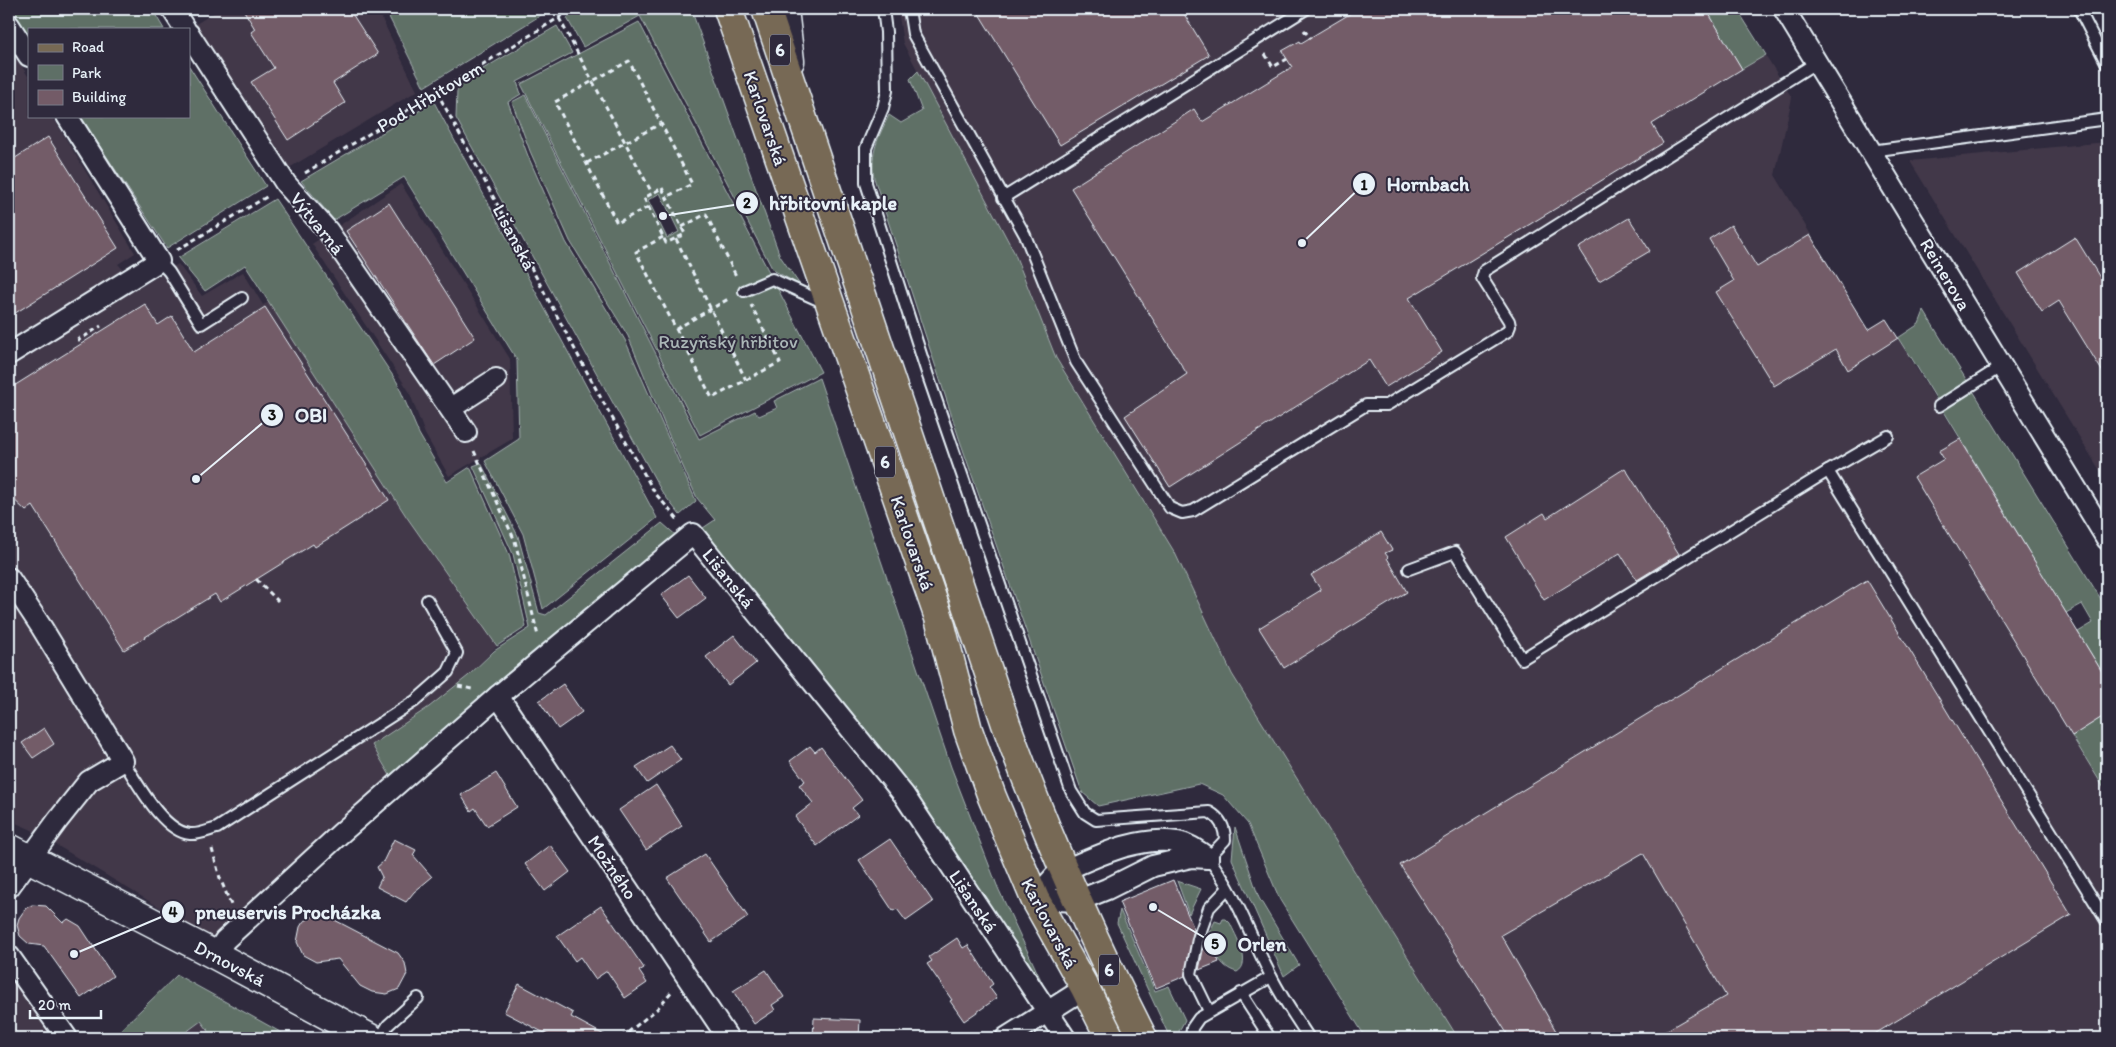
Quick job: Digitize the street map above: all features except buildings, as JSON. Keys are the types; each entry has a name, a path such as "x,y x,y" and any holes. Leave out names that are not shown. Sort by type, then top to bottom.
{"main road":[{"name":"Karlovarská","path":"728,9 939,618 968,730 992,797 1035,899 1085,988 1110,1038"},
{"name":"Karlovarská","path":"766,9 1006,724 1032,796 1063,871 1111,975 1143,1038"},
{"path":"784,9 793,92"},
{"name":"Drnovská","path":"20,853 370,1038"}],"street":[{"path":"172,9 184,28"},
{"name":"Reinerova","path":"1784,9 2107,540"},
{"path":"9,25 28,54"},
{"name":"Výtvarná","path":"190,36 286,184 328,231 466,432"},
{"path":"9,354 159,261 68,118"},
{"path":"451,408 496,378"},
{"path":"214,955 225,940 340,834 498,696 693,534"},
{"name":"Lišanská","path":"693,534 904,795 1065,1038"},
{"path":"9,578 42,628 123,761 89,782 20,853 9,888"},
{"name":"Možného","path":"498,696 728,1038"},
{"path":"1035,899 1054,877 1063,871 1130,845 1152,842 1178,842 1194,848 1208,858"},
{"path":"1035,899 1077,901 1153,866 1191,857 1208,858"},
{"path":"9,956 67,1038"},
{"path":"1006,1038 1085,988"}],"lane":[{"path":"883,9 886,32 887,91 883,108 866,148 866,183 928,376 1071,791 1085,813 1096,820 1209,812 1222,824 1225,840 1208,858 1219,871 1271,977 1309,1038"},
{"path":"909,9 913,34 1025,235 1076,362 1170,508 1182,513 1193,511 1366,405 1387,405 1508,331 1509,321 1482,278 1484,271 1816,62"},
{"path":"1003,198 1306,9"},
{"path":"2079,9 2107,64"},
{"path":"1871,151 2107,119"},
{"path":"159,261 169,272 201,324 242,298"},
{"path":"744,290 772,279 831,306"},
{"path":"1939,406 2002,366"},
{"path":"1409,569 1455,552 1522,659 1888,436"},
{"path":"1828,471 2107,922"},
{"path":"123,761 165,822 178,831 192,835 217,828 415,701 448,672 457,653 426,600"},
{"path":"1209,1011 1191,974 1198,939 1209,908 1228,888"},
{"path":"1191,1038 1192,1028 1199,1018 1271,977"},
{"path":"1241,993 1270,1038"},
{"path":"380,1038 388,1025 418,998"}],"path":[{"name":"Pod Hřbitovem","path":"159,261 573,9"},
{"path":"559,18 652,193"},
{"path":"1304,30 1310,38"},
{"path":"1265,54 1273,67 1287,59"},
{"path":"648,207 618,223 555,102 629,62 692,184 666,197"},
{"name":"Lišanská","path":"437,92 602,400 650,484 676,517 693,534"},
{"path":"587,163 660,124"},
{"path":"662,188 666,197 685,234 666,243 644,198 662,188"},
{"path":"663,237 636,252 712,398 780,362 706,214 682,227"},
{"path":"676,239 746,380"},
{"path":"676,329 744,290"},
{"path":"466,432 481,471 515,541 545,658"},
{"path":"256,579 278,601"},
{"path":"438,681 498,696"},
{"path":"212,849 220,878 240,926"},
{"path":"621,1038 657,1009 685,975"}],"shaded area":[{"path":"220,9 377,9 417,91 289,168 196,24"},
{"path":"898,9 1737,9 1792,98 1775,175 1868,330 1886,319 2107,680 2107,714 2072,736 2107,793 2107,1038 1458,1038 1232,674 1175,553 1056,358 1014,252 903,43"},
{"path":"9,45 28,76 28,118 53,118 135,253 118,264 139,288 178,264 202,296 243,272 263,305 269,302 406,516 497,646 468,676 429,707 372,745 391,777 210,938 30,829 9,820"},
{"path":"2107,142 2107,482 1910,161"},
{"path":"401,184 510,359 512,439 449,476 425,434 409,391 312,244"},
{"path":"9,972 11,975 54,1038 9,1038"},
{"path":"202,1021 214,1038 178,1038"}],"green space":[{"path":"10,9 152,9 163,28 28,28 28,36"},
{"path":"385,9 551,9 424,87"},
{"path":"581,9 691,9 780,256 800,285 773,270 640,16 583,47 567,18"},
{"path":"1706,9 1737,9 1766,55 1742,69"},
{"name":"Ruzyňský hřbitov","path":"639,22 821,372 700,435 521,84","holes":["660,193 679,232 667,238 648,200"]},
{"path":"557,26 572,53 517,82 521,94 508,102 528,156 566,242 625,340 696,501 680,515 662,492 456,118 457,91 464,80"},
{"path":"190,68 266,186 167,248 81,118 190,118"},
{"path":"918,71 1014,252 1056,358 1175,553 1232,674 1458,1038 1366,1038 1280,900 1248,824 1223,795 1199,784 1098,806 1082,792 959,438 874,178 874,153 878,138 889,115 901,123 922,111 910,79"},
{"path":"525,95 699,439 755,411 759,416 777,408 774,401 819,378 951,767 998,888 1047,993 911,791 703,528 715,520 697,498 628,336 570,241 530,151 512,102"},
{"path":"434,102 657,518 543,609 523,534 485,461 519,439 517,360 404,177 334,220 301,181"},
{"path":"275,199 397,382 419,434 447,482 470,467 509,554 526,627 497,646 406,516 245,265 205,291 178,258"},
{"path":"1924,311 2107,609 2107,680 2078,632 2093,623 2082,604 2066,613 1898,338 1919,324"},
{"path":"481,463 518,536 539,613 546,615 662,523 678,537 391,777 372,745 429,707 468,676 494,651 530,628 513,554 473,466"},
{"path":"2107,714 2107,793 2072,736"},
{"path":"1235,827 1259,898 1299,965 1284,976 1232,859"},
{"path":"1177,881 1201,889 1189,914"},
{"path":"1120,910 1155,991 1169,986 1185,1020 1179,1031 1182,1038 1170,1038 1117,923"},
{"path":"1223,919 1230,923 1239,941 1243,956 1241,968 1237,972 1222,963 1208,935 1215,921 1221,923"},
{"path":"177,975 291,1038 214,1038 201,1021 178,1038 112,1038"}],"place":[{"name":"hřbitovní kaple","path":"663,216"},
{"name":"Hornbach","path":"1302,243"},
{"name":"OBI","path":"196,479"},
{"name":"Orlen","path":"1153,907"},
{"name":"pneuservis Procházka","path":"74,954"}]}
